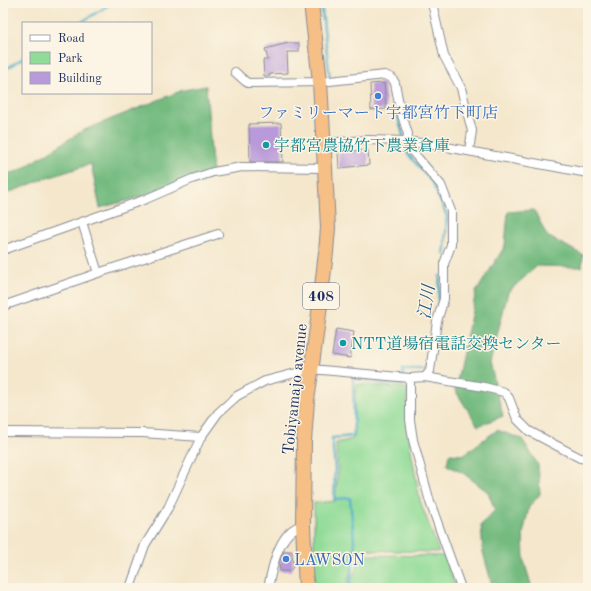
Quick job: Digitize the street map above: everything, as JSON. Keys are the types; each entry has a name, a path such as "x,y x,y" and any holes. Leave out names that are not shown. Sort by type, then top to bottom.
{"highway":[{"name":"Tobiyamajo avenue","path":"306,588 303,526 304,441 307,400 328,228 320,82 311,3"}],"street":[{"path":"432,3 444,56 461,88 465,102 472,131 469,151"},
{"path":"235,72 248,83 320,82 385,75 392,78 395,83 400,110 408,134 407,141 411,150 441,185 451,212 452,246 444,264 444,299 437,321 430,371 425,377"},
{"path":"324,143 367,140 407,141 588,172"},
{"path":"3,250 146,199 192,179 213,172 242,167 325,168"},
{"path":"82,222 98,273"},
{"path":"3,306 218,234"},
{"path":"130,588 145,545 168,508 201,437 218,413 237,396 265,381 311,369 410,378 425,377 484,387 504,392 509,398 517,419 530,431 580,458 588,459"},
{"path":"410,378 410,420 413,440 430,502 461,588"},
{"path":"3,432 142,433 201,437"},
{"path":"268,588 272,566 280,546 290,532 298,526 303,526"}],"green space":[{"path":"206,86 213,177 100,208 91,164 41,180 3,195 3,175 19,171 82,131 183,90"},
{"path":"534,210 547,236 583,255 582,267 537,266 508,292 490,363 503,416 478,426 455,390 476,292 505,246 508,212"},
{"path":"356,384 407,388 409,439 420,501 439,552 357,550 348,579 348,588 314,588 314,503 335,501 338,472 336,443 353,439"},
{"path":"497,430 522,439 538,465 540,494 529,507 523,534 524,561 532,588 495,588 492,585 483,552 481,525 495,510 488,492 463,473 447,465 449,454 463,455"},
{"path":"362,555 444,556 456,588 352,588 351,581"}],"building":[{"path":"288,43 299,43 299,52 287,52 288,73 270,74 270,76 264,76 263,60 268,60 265,49"},
{"name":"ファミリーマート宇都宮竹下町店","path":"384,83 386,109 371,110 370,84"},
{"name":"宇都宮農協竹下農業倉庫","path":"281,123 283,162 250,162 249,124"},
{"path":"368,150 369,165 339,168 338,152"},
{"name":"NTT道場宿電話交換センター","path":"336,329 354,332 350,358 332,355"},
{"name":"LAWSON","path":"284,551 292,551 293,567 290,571 280,571 279,563"}],"waterway":[{"path":"82,22 112,3"},
{"name":"江川","path":"323,3 322,11 330,80"},
{"path":"3,71 22,59"},
{"name":"江川","path":"397,112 404,139"},
{"name":"江川","path":"405,145 407,153 432,182 447,216 444,254"},
{"name":"江川","path":"438,305 440,276"},
{"name":"江川","path":"350,588 355,550 350,498 334,499 335,468 332,438 354,436 353,379 403,385 403,370 426,370 427,363"}],"place":[{"name":"ファミリーマート宇都宮竹下町店","path":"378,96"},
{"name":"宇都宮農協竹下農業倉庫","path":"266,145"},
{"name":"NTT道場宿電話交換センター","path":"343,343"},
{"name":"LAWSON","path":"286,559"}]}
